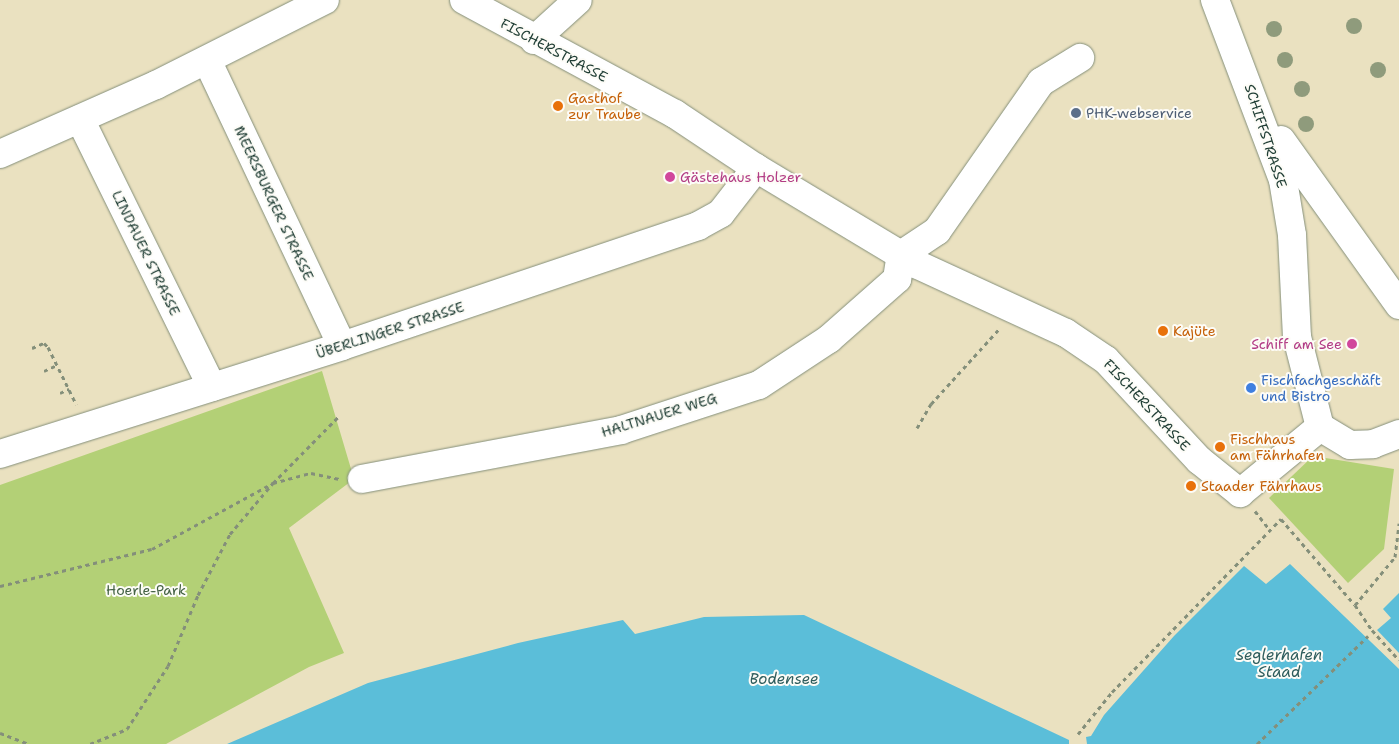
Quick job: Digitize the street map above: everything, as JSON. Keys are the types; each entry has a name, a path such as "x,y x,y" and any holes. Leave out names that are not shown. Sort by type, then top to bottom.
{"street":[{"path":"0,154 207,60 324,0"},
{"name":"FISCHERSTRASSE","path":"464,0 534,40 675,114 756,168 901,255 1066,333 1106,360 1199,460 1240,494 1320,427"},
{"path":"534,40 578,0"},
{"name":"SCHIFFSTRASSE","path":"1215,0 1253,94 1282,180 1292,235 1297,337 1320,427"},
{"path":"901,255 937,231 1034,91 1050,75 1080,58"},
{"name":"MEERSBURGER STRASSE","path":"207,60 342,346"},
{"path":"1253,94 1297,167 1399,305"},
{"name":"LINDAUER STRASSE","path":"80,119 212,387"},
{"name":"ÜBERLINGER STRASSE","path":"0,454 342,346 698,226 722,213 756,168"},
{"name":"HALTNAUER WEG","path":"355,480 621,430 759,385 829,339 897,279 901,255"},
{"path":"1320,427 1350,445 1373,444 1399,434"}],"path":[{"path":"917,428 931,404 1017,310"},
{"path":"32,348 46,344 87,427"},
{"path":"44,371 57,365"},
{"path":"60,393 69,389"},
{"path":"90,744 127,729 168,666 198,595 230,534 273,483 340,415"},
{"path":"0,586 152,549 273,483 311,473 355,480"},
{"path":"1078,734 1112,692 1281,519 1355,605 1372,630 1399,660"},
{"path":"1355,605 1395,557 1399,523"},
{"path":"1257,744 1368,636"},
{"path":"0,733 28,744"}],"green space":[{"name":"Hoerle-Park","path":"322,371 354,479 289,528 344,653 309,667 166,744 0,744 0,485"},
{"path":"1313,456 1394,469 1384,549 1348,583 1269,498"}],"water":[{"name":"Seglerhafen Staad","path":"1290,564 1399,669 1399,744 1087,744 1086,737 1091,736 1104,715 1174,636 1244,566 1266,584"},
{"path":"1399,593 1399,653 1377,630 1391,618 1383,609"},
{"name":"Bodensee","path":"804,615 1069,740 1069,744 227,744 368,683 518,643 623,620 635,634 704,617"}],"place":[{"name":"Gasthof zur Traube","path":"558,106"},
{"name":"PHK-webservice","path":"1076,113"},
{"name":"Gästehaus Holzer","path":"670,177"},
{"name":"Kajüte","path":"1163,331"},
{"name":"Schiff am See","path":"1352,344"},
{"name":"Fischfachgeschäft und Bistro","path":"1251,388"},
{"name":"Fischhaus am Fährhafen","path":"1220,447"},
{"name":"Staader Fährhaus","path":"1191,486"}]}
